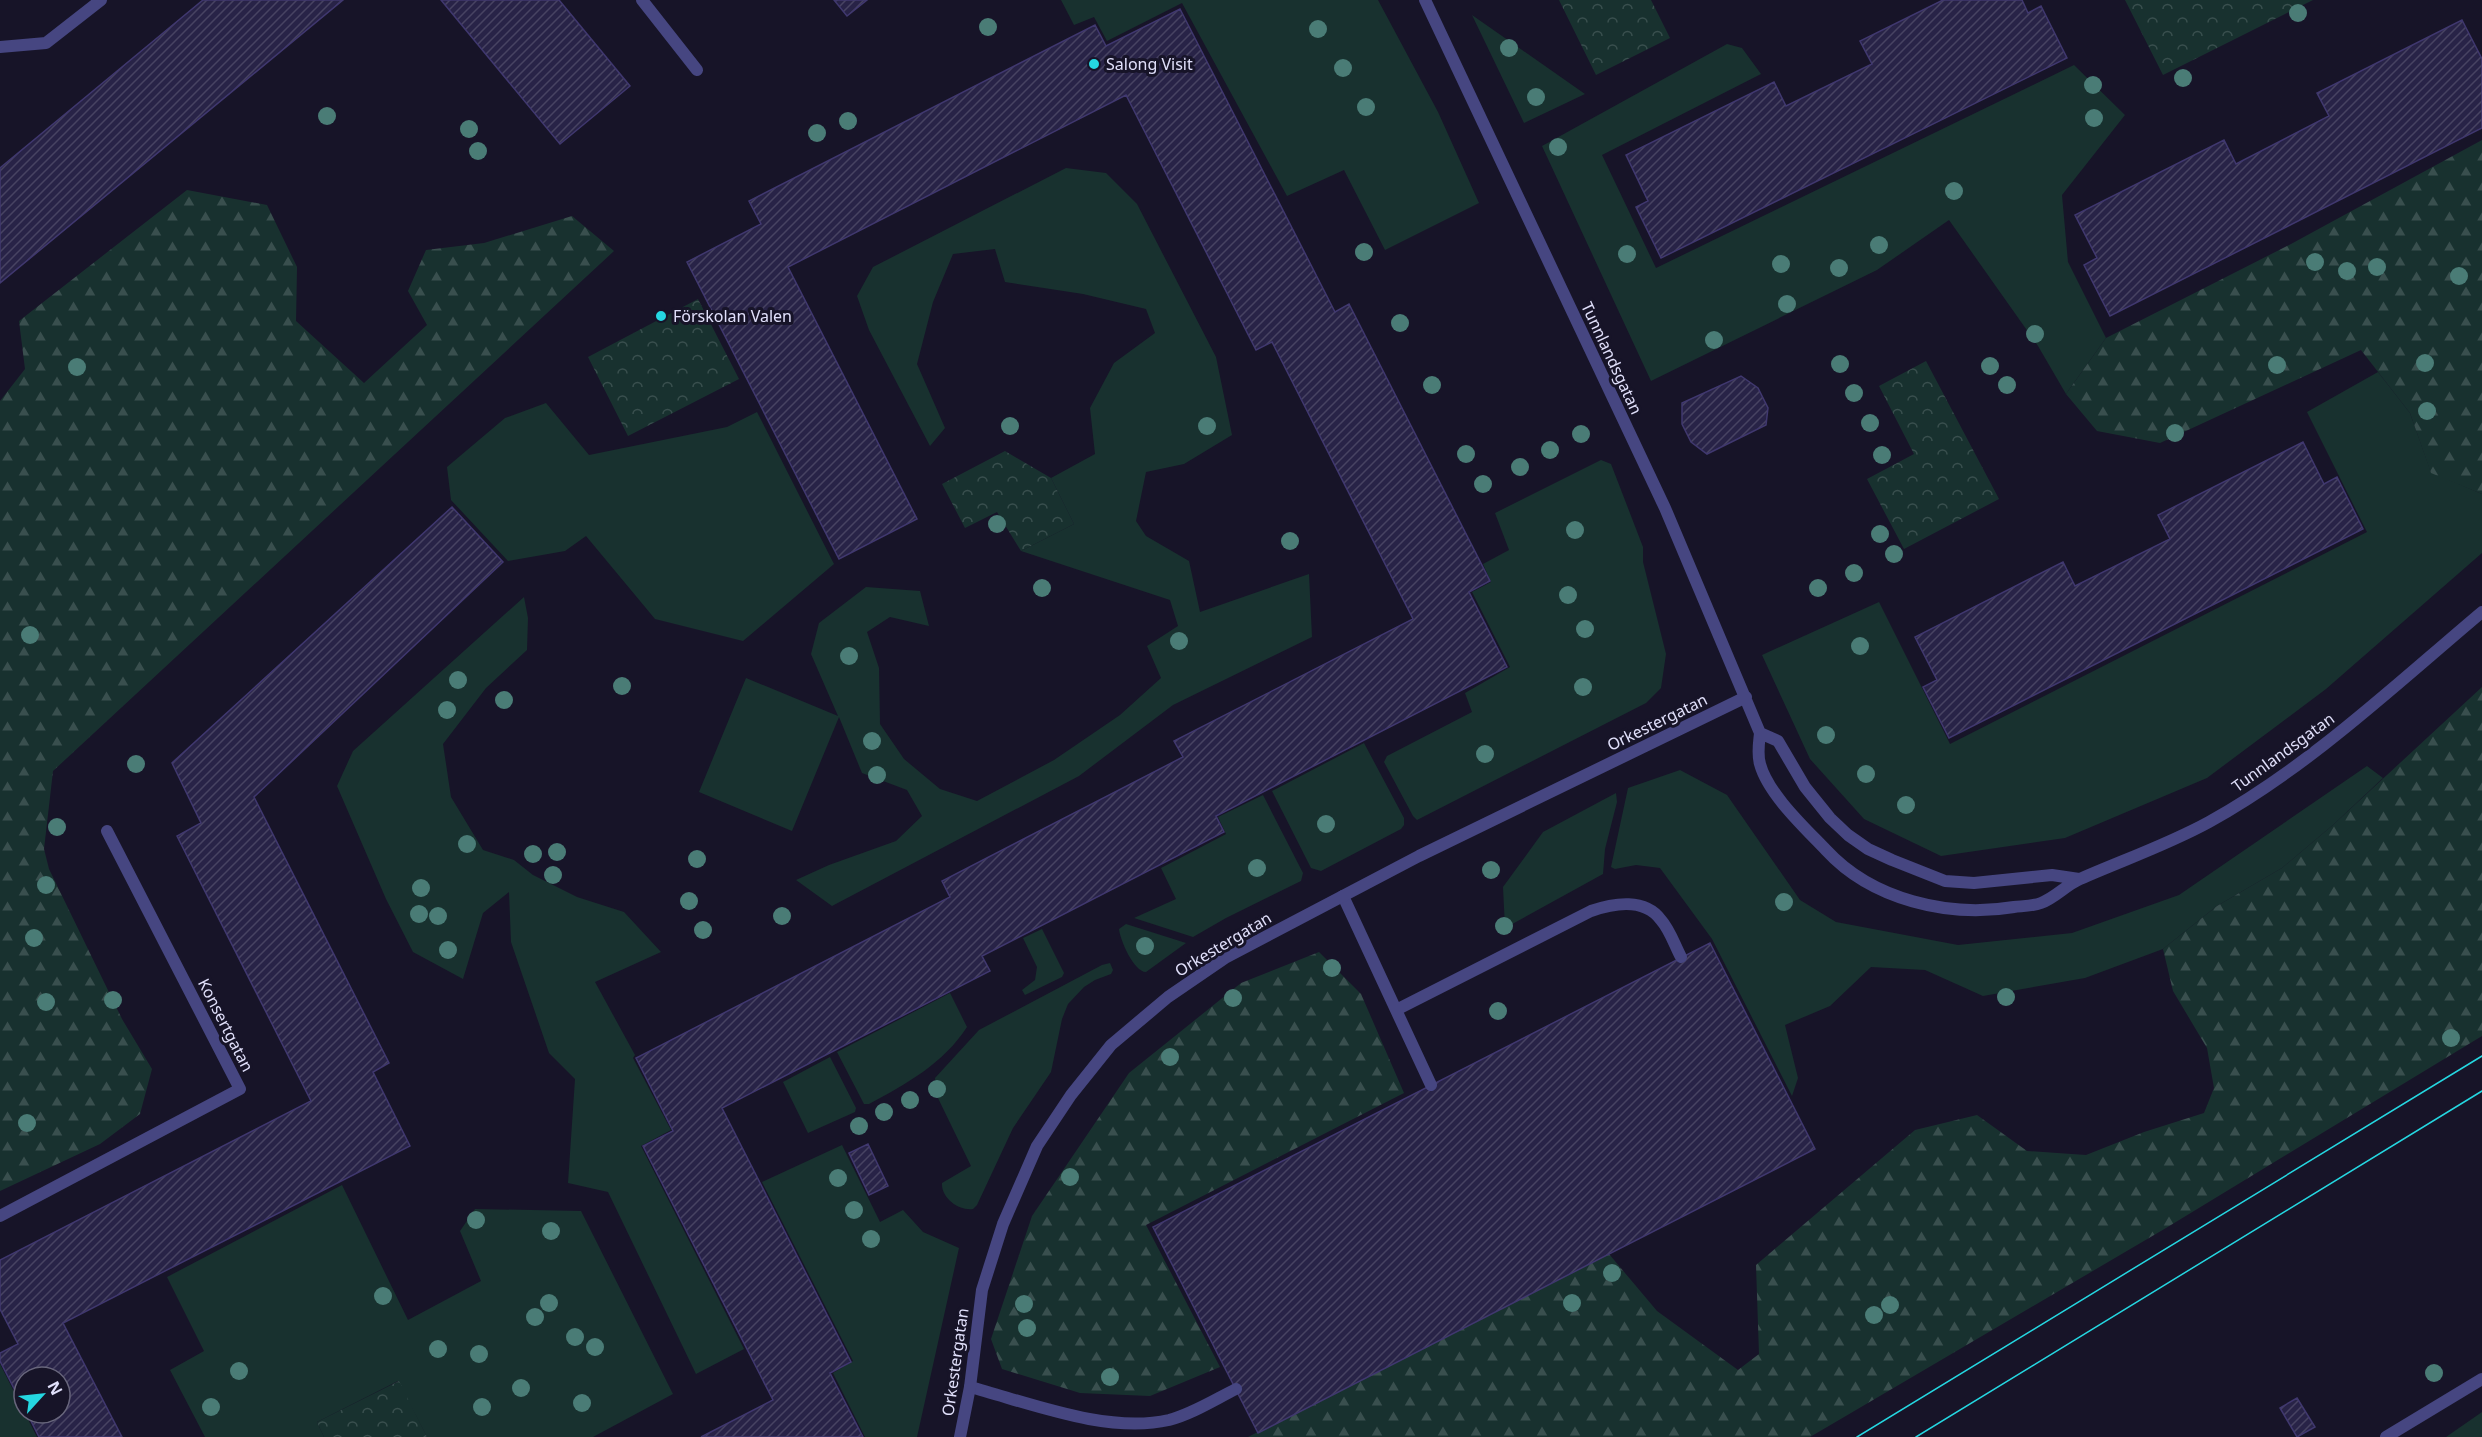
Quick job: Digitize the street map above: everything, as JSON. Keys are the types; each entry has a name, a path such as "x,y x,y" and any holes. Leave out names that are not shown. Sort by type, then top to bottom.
{"street":[{"path":"0,47 46,43 100,0"},
{"path":"642,0 697,70"},
{"name":"Tunnlandsgatan","path":"1425,0 1665,508 1760,733 1758,747 1760,765 1779,800 1830,855 1859,877 1893,895 1927,906 1953,910 2002,909 2042,903 2079,879 2172,841 2254,794 2313,754 2482,612"},
{"name":"Orkestergatan","path":"960,1437 970,1387 982,1290 1003,1224 1036,1146 1071,1095 1111,1045 1168,997 1225,958 1419,856 1746,697"},
{"name":"Tunnlandsgatan","path":"1760,733 1778,741 1805,787 1830,818 1862,844 1892,860 1945,880 1974,883 2052,875 2079,879"},
{"name":"Konsertgatan","path":"0,1216 240,1089 107,831"},
{"path":"1343,897 1431,1085"},
{"path":"1396,1010 1605,906 1631,904 1646,907 1661,919 1682,957"},
{"path":"2386,1437 2482,1379"},
{"path":"970,1387 1096,1421 1134,1425 1169,1420 1202,1407 1236,1389"}],"green space":[{"path":"1061,0 1378,0 1438,112 1479,203 1385,250 1344,170 1287,196 1182,3 1107,41 1094,17 1074,25"},
{"path":"1559,0 1651,0 1670,38 1596,75"},
{"path":"2125,0 2313,0 2163,75"},
{"path":"1472,15 1585,94 1524,123"},
{"path":"1727,44 1742,48 1761,74 1602,155 1656,268 2074,65 2125,115 2062,195 2068,262 2106,338 2066,394 2038,346 1949,220 1877,270 1651,381 1542,146"},
{"path":"2482,140 2482,494 2431,473 2410,413 2361,350 2160,443 2097,431 2066,394 2106,338 2291,244"},
{"path":"1066,168 1106,173 1137,204 1216,357 1232,435 1184,464 1146,472 1136,521 1146,536 1189,561 1200,612 1309,574 1312,637 1173,705 1079,776 832,906 796,880 829,865 896,841 922,816 907,790 862,773 839,717 792,831 699,792 746,678 838,716 811,654 819,623 866,587 920,591 929,626 890,617 867,632 879,668 880,724 904,759 940,789 977,801 1054,760 1120,715 1161,678 1147,646 1178,626 1170,600 1021,551 1074,524 1051,478 1095,454 1090,408 1114,363 1155,333 1146,309 1083,294 1005,282 995,249 953,254 933,302 917,364 945,428 930,446 869,330 857,296 873,267"},
{"path":"187,190 267,205 297,267 296,321 364,383 427,325 408,291 426,250 484,243 572,216 614,251 53,771 44,849 49,869 122,1019 152,1069 140,1114 100,1144 0,1191 0,401 25,369 19,321"},
{"path":"698,299 739,379 628,436 588,357"},
{"path":"1926,361 1999,499 1904,549 1867,479 1914,454 1879,386"},
{"path":"2378,372 2410,413 2431,472 2482,494 2482,553 2326,689 2207,778 2065,838 1941,856 1864,819 1810,759 1762,655 1879,602 1950,744 2367,532 2307,412"},
{"path":"546,403 589,455 727,427 757,412 834,564 743,641 655,619 586,536 565,551 508,561 451,500 447,467 505,418"},
{"path":"1005,451 1051,478 1074,524 1021,551 997,512 965,528 942,484"},
{"path":"1601,460 1611,464 1643,547 1643,562 1666,654 1661,688 1646,703 1417,820 1384,762 1387,756 1472,712 1465,693 1510,667 1472,592 1491,582 1483,564 1509,550 1495,513"},
{"path":"524,597 528,618 527,650 486,688 443,744 451,797 483,850 514,860 533,875 577,897 624,912 661,952 595,982 635,1055 633,1058 671,1130 641,1146 744,1349 696,1374 608,1192 568,1183 575,1079 549,1053 511,942 509,892 483,913 463,979 413,952 386,899 337,786 353,751"},
{"path":"2482,687 2482,1036 2166,1228 1810,1437 1248,1437 1609,1254 1657,1311 1738,1370 1759,1354 1756,1265 1915,1130 1977,1115 2027,1151 2086,1155 2144,1132 2204,1113 2214,1088 2207,1048 2173,991 2163,949 2217,906 2282,868 2333,825"},
{"path":"1364,743 1404,818 1404,825 1401,829 1321,871 1311,868 1272,791"},
{"path":"2367,766 2383,778 2333,825 2282,868 2217,906 2163,949 2085,978 1983,996 1925,970 1871,967 1830,1006 1785,1025 1798,1078 1792,1096 1712,939 1660,868 1636,865 1615,869 1611,867 1628,788 1680,770 1727,795 1800,900 1836,922 1958,945 2072,933 2179,895"},
{"path":"1616,793 1617,802 1605,849 1603,874 1505,928 1503,887 1543,832"},
{"path":"1263,795 1303,873 1301,881 1193,937 1134,918 1176,899 1161,868 1226,834 1218,817"},
{"path":"1126,924 1186,943 1146,972 1141,971 1128,955 1122,940 1119,929"},
{"path":"1042,929 1064,973 1062,977 1025,995 1022,990 1035,980 1037,967 1023,938"},
{"path":"1319,952 1361,994 1404,1093 1146,1225 1220,1367 1150,1396 1080,1393 1002,1369 991,1339 1032,1216 1129,1073 1241,983"},
{"path":"1110,963 1113,970 1111,974 1084,987 1068,1004 1062,1019 1051,1072 1013,1128 977,1205 973,1209 957,1206 944,1194 942,1183 971,1166 936,1094 935,1078 979,1030 1102,965"},
{"path":"950,993 967,1027 957,1040 947,1052 910,1081 869,1104 864,1104 837,1052"},
{"path":"830,1057 856,1108 855,1112 808,1133 783,1082"},
{"path":"842,1145 880,1222 903,1210 923,1232 959,1248 917,1437 865,1437 833,1373 853,1361 762,1182"},
{"path":"342,1185 408,1320 481,1281 460,1231 475,1209 581,1211 673,1394 593,1437 427,1437 398,1381 317,1422 324,1437 205,1437 170,1370 204,1351 167,1277"},
{"path":"0,1364 12,1388 12,1425 31,1425 37,1437 0,1437"},
{"path":"399,1381 427,1437 324,1437 317,1422"},
{"path":"2482,1412 2482,1437 2446,1437"}],"building":[{"path":"203,0 343,0 0,283 0,168"},
{"path":"441,0 559,0 630,86 560,144"},
{"path":"834,0 867,0 847,16"},
{"path":"1943,0 2022,0 2028,13 2041,6 2067,58 1661,258 1636,207 1648,201 1626,155 1774,82 1786,106 1872,64 1860,41"},
{"path":"1180,9 1335,312 1349,304 1490,581 1469,592 1507,667 1216,816 1224,832 982,956 990,971 722,1108 851,1362 830,1373 863,1437 701,1437 773,1400 643,1146 673,1131 636,1058 950,897 942,881 1183,757 1174,741 1413,619 1272,342 1256,350 1126,95 788,267 917,519 839,559 687,262 761,224 749,201 1095,25 1106,46"},
{"path":"2462,20 2482,59 2482,128 2110,316 2084,265 2097,258 2075,215 2224,140 2236,164 2329,116 2317,93"},
{"path":"1741,376 1758,388 1768,408 1766,425 1707,454 1691,442 1682,424 1682,403"},
{"path":"2303,442 2324,484 2337,477 2363,529 1949,738 1923,687 1937,680 1915,637 2063,562 2075,586 2170,539 2158,515"},
{"path":"452,507 503,562 254,797 389,1063 373,1072 410,1146 63,1323 122,1437 39,1437 33,1425 72,1425 72,1365 12,1365 12,1384 0,1361 0,1353 18,1344 0,1309 0,1260 311,1101 177,836 201,823 172,763"},
{"path":"1710,943 1815,1149 1258,1433 1153,1227"},
{"path":"868,1144 888,1186 869,1195 849,1153"},
{"path":"2297,1398 2315,1427 2297,1437 2280,1408"}],"tram line":[{"path":"1857,1437 2482,1056"},
{"path":"1916,1437 2482,1091"}],"place":[{"name":"Salong Visit","path":"1094,64"},
{"name":"Förskolan Valen","path":"661,316"}]}
